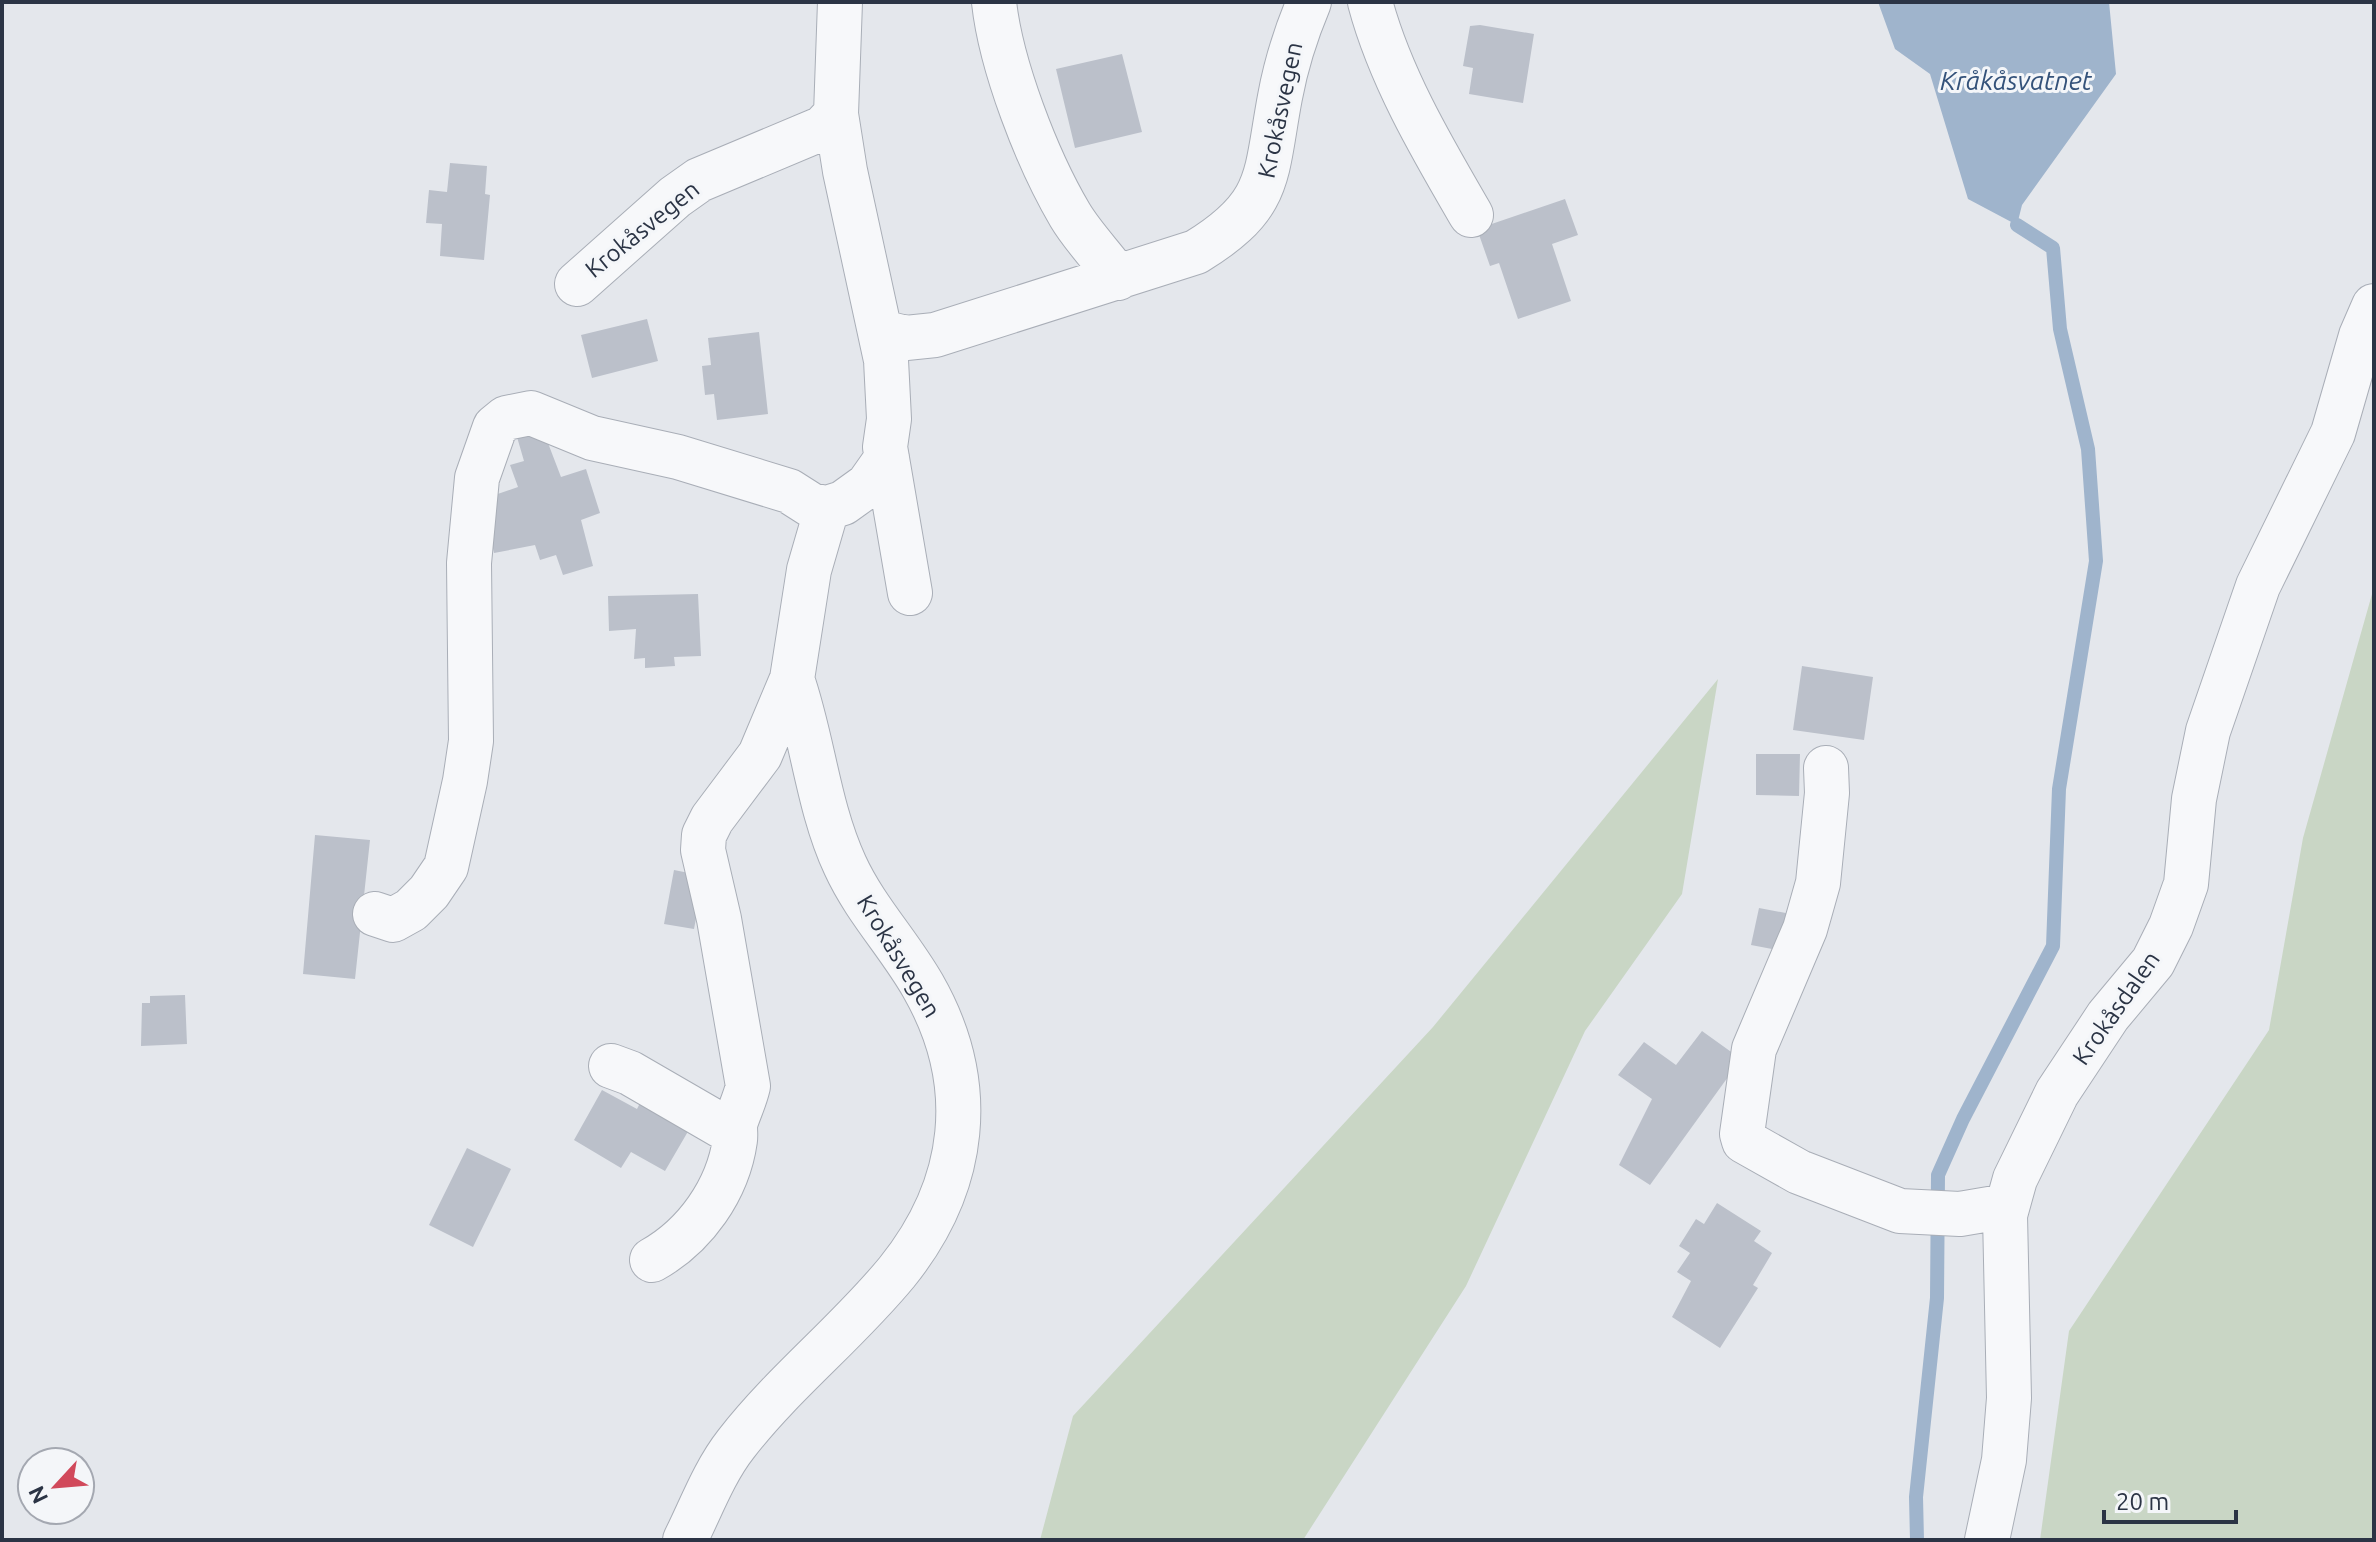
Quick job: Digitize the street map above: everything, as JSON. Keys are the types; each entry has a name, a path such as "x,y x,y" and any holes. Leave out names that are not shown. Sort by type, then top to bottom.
{"street":[{"path":"840,2 836,114 845,171 881,332 888,384 887,458 910,593"},
{"path":"994,2 997,28 1023,113 1070,216 1118,278"},
{"name":"Krokåsvegen","path":"881,332 906,338 935,335 1118,278 1196,252 1210,244 1248,210 1262,191 1294,37 1309,2"},
{"path":"1370,2 1377,30 1431,147 1471,215"},
{"name":"Krokåsvegen","path":"577,284 675,197 699,180 823,128 836,114"},
{"name":"Krokåsdalen","path":"1987,1540 2004,1460 2009,1398 2007,1206 2015,1179 2057,1093 2108,1016 2153,962 2171,926 2186,884 2194,799 2208,731 2258,586 2333,433 2361,336 2374,306"},
{"path":"375,914 393,920 411,910 446,867 471,741 468,596 477,478 495,427 506,418 531,413 592,438 678,457 789,491 811,505 827,508 843,503 868,485 887,458"},
{"name":"Krokåsvegen","path":"652,1260 673,1249 711,1205 736,1139 735,1123 744,1109 748,1086 719,919 703,850 704,835 712,819 760,755 792,679 809,570 827,508"},
{"name":"Krokåsvegen","path":"685,1540 734,1447 759,1416 898,1271 919,1241 946,1186 957,1145 959,1085 949,1045 921,983 866,904 839,852 792,679"},
{"path":"1826,768 1826,806 1818,883 1805,929 1754,1049 1742,1134 1744,1141 1799,1172 1900,1211 1960,1214 2007,1206"},
{"path":"611,1066 630,1073 725,1128 735,1123"},
{"path":"709,1491 707,1510 720,1540"}],"green space":[{"path":"2374,587 2374,1540 2040,1540 2069,1331 2269,1030 2303,838"},
{"path":"1718,679 1682,894 1585,1031 1466,1286 1303,1540 1040,1540 1073,1416 1433,1027"}],"water":[{"name":"Kråkåsvatnet","path":"1878,2 2109,2 2116,74 2022,205 2017,225 1968,199 1930,74 1895,49"}],"building":[{"path":"1470,26 1534,34 1523,103 1469,94 1473,68 1463,66"},
{"path":"1122,54 1142,132 1075,148 1056,69"},
{"path":"450,163 487,166 485,194 490,195 484,260 440,256 442,224 426,223 429,190 447,192"},
{"path":"1565,199 1578,235 1552,244 1571,301 1518,319 1499,263 1490,266 1477,229"},
{"path":"647,319 658,361 592,378 581,335"},
{"path":"759,332 768,414 717,420 714,394 705,395 702,366 711,365 708,338"},
{"path":"543,430 561,477 586,469 600,513 581,520 593,566 563,575 556,555 540,560 535,545 494,553 491,539 486,498 518,487 510,465 524,461 517,437"},
{"path":"698,594 701,656 674,657 675,666 645,668 645,658 634,659 636,629 609,631 608,596"},
{"path":"1802,666 1873,677 1864,740 1793,730"},
{"path":"1756,754 1800,754 1799,796 1756,795"},
{"path":"315,835 370,840 355,979 303,974"},
{"path":"674,870 704,876 694,929 664,924"},
{"path":"1759,908 1791,914 1783,951 1751,945"},
{"path":"185,995 187,1044 141,1046 142,1003 150,1003 150,996"},
{"path":"1702,1031 1741,1059 1650,1185 1619,1165 1652,1099 1618,1075 1644,1042 1676,1065"},
{"path":"602,1090 637,1109 641,1101 690,1128 665,1171 631,1152 621,1168 574,1140"},
{"path":"467,1148 511,1169 473,1247 429,1225"},
{"path":"1717,1203 1761,1231 1754,1241 1772,1253 1753,1285 1758,1288 1720,1348 1672,1317 1691,1281 1677,1272 1690,1253 1679,1246 1696,1219 1704,1224"}],"waterway":[{"path":"1917,1540 1916,1497 1937,1298 1938,1175 1963,1119 2053,946 2059,789 2096,561 2088,449 2060,329 2053,248 2017,225"}]}
